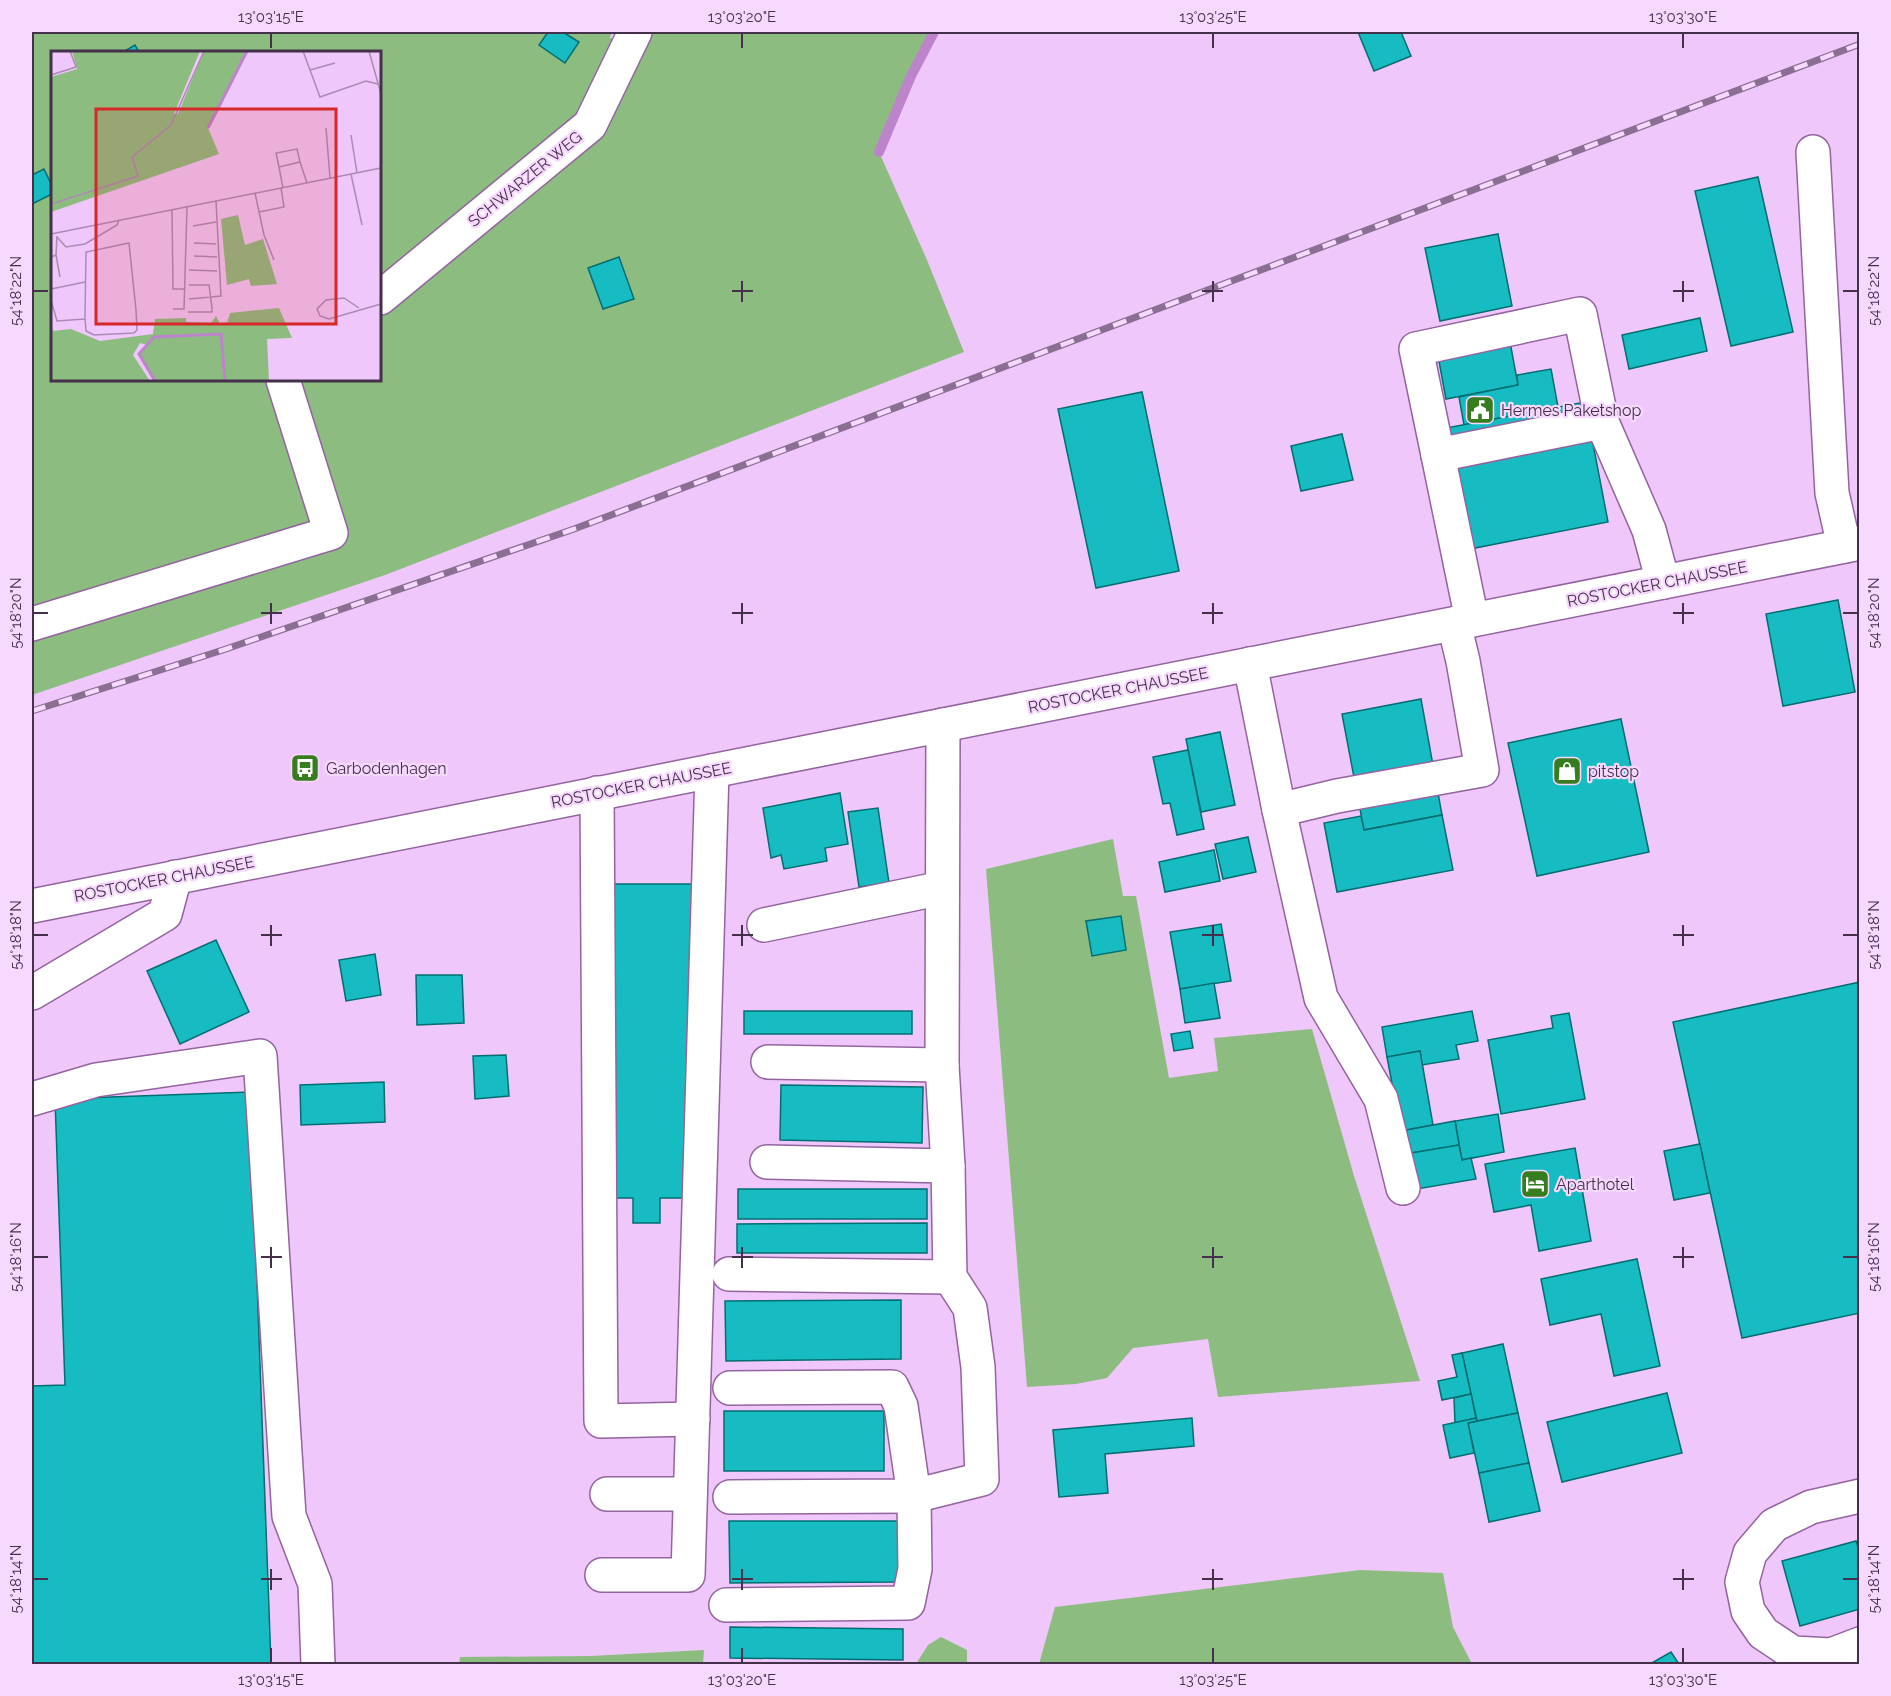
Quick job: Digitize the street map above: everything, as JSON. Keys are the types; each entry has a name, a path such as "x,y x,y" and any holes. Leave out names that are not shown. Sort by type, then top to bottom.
{"main road":[{"name":"SCHWARZER WEG","path":"381,297 590,125 635,32"},
{"path":"1813,152 1832,493 1852,545"},
{"path":"1279,810 1337,796 1482,770 1463,661 1463,622 1438,455 1416,349 1580,314 1602,422 1649,530 1663,582"},
{"path":"32,624 331,532 283,381"},
{"path":"1438,455 1602,422"},
{"name":"ROSTOCKER CHAUSSEE","path":"32,906 1852,545"},
{"path":"1250,664 1279,810 1321,998 1381,1099 1403,1188"},
{"path":"730,1497 914,1496 982,1479 978,1367 970,1308 950,1277 948,1166 942,1065 944,725"},
{"path":"602,1575 688,1575 712,771"},
{"path":"597,793 601,1421 693,1419"},
{"path":"32,993 165,914 175,877"},
{"path":"764,925 942,888"},
{"path":"32,1099 96,1080 260,1056 290,1516 315,1584 318,1665"},
{"path":"768,1062 942,1065"},
{"path":"767,1162 948,1166"},
{"path":"729,1274 950,1277"},
{"path":"726,1605 908,1603 915,1569 914,1496 901,1406 892,1387 730,1388"},
{"path":"607,1494 690,1494"},
{"path":"1860,1496 1811,1507 1774,1525 1750,1553 1742,1582 1748,1611 1763,1633 1793,1653 1831,1655 1860,1644"}],"green space":[{"path":"32,32 612,32 610,38 647,43 653,32 934,32 911,77 879,152 927,260 964,352 385,575 32,695"},
{"path":"1113,839 1123,896 1136,896 1169,1078 1218,1071 1214,1038 1312,1029 1354,1176 1420,1381 1218,1397 1208,1339 1133,1348 1107,1378 1076,1384 1027,1387 986,869"},
{"path":"1360,1570 1443,1573 1453,1627 1472,1664 1039,1664 1055,1607"},
{"path":"941,1637 967,1650 967,1664 916,1664 928,1645"},
{"path":"704,1650 703,1664 459,1664 460,1657 591,1656"}],"building":[{"path":"548,32 567,32 566,34 579,42 565,63 539,45"},
{"path":"1358,32 1401,32 1411,56 1374,71"},
{"path":"135,45 138,51 125,51"},
{"path":"44,169 51,184 51,194 32,204 32,175"},
{"path":"1758,177 1793,332 1731,346 1695,191"},
{"path":"1498,234 1512,306 1440,321 1425,248"},
{"path":"619,257 634,299 603,309 588,268"},
{"path":"1505,315 1518,385 1446,399 1433,329"},
{"path":"1700,318 1707,351 1629,369 1622,335"},
{"path":"1551,369 1558,407 1464,425 1459,397 1518,385 1517,375"},
{"path":"1142,392 1179,571 1096,588 1058,409"},
{"path":"1585,402 1608,522 1470,549 1446,428"},
{"path":"1342,434 1353,480 1301,491 1291,446"},
{"path":"1838,600 1855,692 1783,706 1766,614"},
{"path":"1421,699 1442,815 1364,830 1342,714"},
{"path":"1621,719 1649,852 1537,876 1508,743"},
{"path":"1220,732 1235,805 1201,812 1186,739"},
{"path":"1188,750 1204,829 1177,835 1170,803 1163,804 1153,757"},
{"path":"840,793 848,844 825,848 827,861 784,869 781,855 771,858 763,808"},
{"path":"878,808 889,883 859,887 848,812"},
{"path":"1442,815 1453,870 1337,892 1324,823 1361,816 1364,830"},
{"path":"1248,837 1256,872 1223,879 1215,844"},
{"path":"1214,850 1220,881 1165,892 1159,862"},
{"path":"608,884 696,884 694,1198 660,1198 660,1223 633,1223 633,1198 606,1198"},
{"path":"1121,916 1126,950 1092,956 1086,921"},
{"path":"1221,924 1231,981 1180,989 1170,932"},
{"path":"216,940 249,1012 180,1044 147,971"},
{"path":"375,954 381,995 346,1001 339,960"},
{"path":"416,975 462,975 464,1023 417,1025"},
{"path":"1860,982 1860,1313 1742,1338 1673,1022"},
{"path":"1214,983 1220,1018 1185,1023 1180,989"},
{"path":"744,1011 912,1011 912,1034 744,1034"},
{"path":"1472,1011 1478,1041 1456,1045 1459,1059 1422,1065 1420,1051 1387,1057 1382,1027"},
{"path":"1569,1013 1585,1099 1501,1114 1488,1040 1553,1028 1551,1016"},
{"path":"1190,1031 1193,1048 1174,1051 1171,1034"},
{"path":"1420,1051 1433,1125 1401,1131 1387,1057"},
{"path":"506,1055 509,1096 475,1099 473,1056"},
{"path":"384,1082 385,1122 301,1125 300,1085"},
{"path":"781,1085 923,1087 922,1143 780,1140"},
{"path":"250,1092 271,1664 32,1664 32,1386 65,1385 55,1099"},
{"path":"1498,1114 1504,1152 1462,1160 1455,1121"},
{"path":"1455,1121 1459,1145 1405,1154 1401,1131"},
{"path":"1700,1144 1710,1193 1674,1200 1664,1151"},
{"path":"1459,1145 1462,1160 1471,1158 1476,1179 1411,1190 1405,1154"},
{"name":"Aparthotel","path":"1575,1148 1591,1241 1539,1251 1531,1205 1494,1212 1485,1164"},
{"path":"738,1189 927,1189 927,1219 738,1219"},
{"path":"927,1223 927,1253 737,1253 737,1224"},
{"path":"1637,1259 1660,1366 1614,1376 1601,1314 1550,1325 1541,1279"},
{"path":"901,1300 901,1359 726,1361 725,1301"},
{"path":"1503,1344 1518,1413 1477,1421 1462,1353"},
{"path":"1462,1353 1471,1394 1442,1400 1438,1381 1457,1377 1452,1355"},
{"path":"1667,1393 1682,1453 1562,1482 1547,1422"},
{"path":"1471,1394 1476,1418 1455,1423 1454,1398"},
{"path":"724,1411 884,1411 884,1471 724,1471"},
{"path":"1518,1413 1529,1463 1479,1473 1468,1423"},
{"path":"1192,1418 1194,1446 1105,1454 1108,1493 1059,1497 1053,1430"},
{"path":"1476,1418 1477,1421 1468,1423 1474,1453 1450,1458 1443,1425"},
{"path":"1529,1463 1540,1511 1489,1522 1479,1473"},
{"path":"729,1521 902,1521 902,1582 730,1583"},
{"path":"1856,1541 1860,1554 1860,1609 1800,1626 1782,1561"},
{"path":"730,1627 903,1629 903,1660 730,1658"},
{"path":"1671,1652 1679,1664 1650,1664"}],"waterway":[{"path":"879,152 911,76 934,32"}],"railway":[{"path":"32,711 226,649 574,529 1860,44"}],"place":[{"name":"Hermes Paketshop","path":"1480,410"},
{"name":"Garbodenhagen","path":"305,768"},
{"name":"pitstop","path":"1567,771"},
{"name":"Aparthotel","path":"1535,1184"}]}
